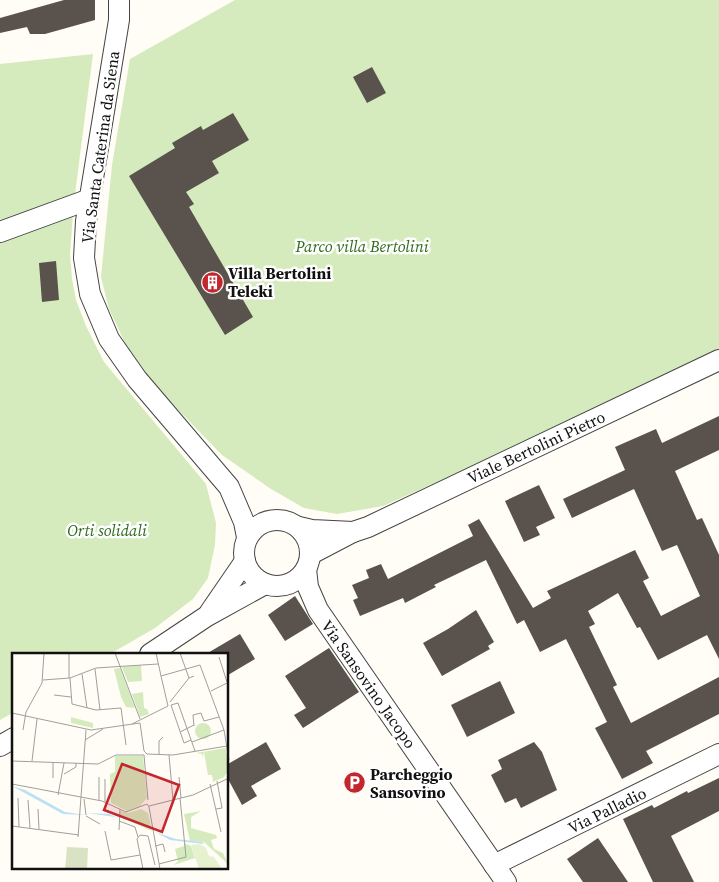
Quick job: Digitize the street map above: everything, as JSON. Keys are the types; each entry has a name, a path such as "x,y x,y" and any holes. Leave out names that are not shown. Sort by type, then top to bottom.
{"street":[{"name":"Via Santa Caterina da Siena","path":"119,0 118,20 90,199 84,258 90,294 109,339 137,379 229,487 250,505 276,519"},
{"path":"0,232 90,199"},
{"name":"Viale Bertolini Pietro","path":"308,562 353,532 368,527 719,360"},
{"name":"Via Santa Caterina da Siena","path":"229,487 244,522 247,537"},
{"path":"276,519 292,522 299,527 308,540 308,562 301,576 287,585 276,586 265,584 256,579 249,571 243,553 247,537 267,520 276,519"},
{"name":"Viale Bertolini Pietro","path":"299,527 312,530 353,532"},
{"path":"207,616 245,561"},
{"name":"Via Sansovino Jacopo","path":"308,562 308,588 318,610 506,882"},
{"path":"152,653 207,616 265,584"},
{"name":"Via Sansovino Jacopo","path":"287,585 318,610"},
{"path":"0,746 12,739"},
{"name":"Via Palladio","path":"494,865 719,754"}],"green space":[{"name":"Parco villa Bertolini","path":"235,0 719,0 719,351 624,399 383,506 337,514 304,508 271,489 222,455 158,389 126,345 109,309 101,277 112,165 130,59"},
{"path":"93,54 75,194 0,220 0,64"},
{"name":"Orti solidali","path":"73,214 70,254 72,279 76,300 86,326 104,362 206,484 216,523 215,545 208,578 193,599 155,628 112,653 12,653 12,713 0,720 0,243"}],"building":[{"path":"64,0 95,0 95,20 45,34 30,34 27,27 0,33 0,18"},
{"path":"372,67 386,93 367,103 353,77"},
{"path":"233,113 249,140 212,161 219,173 186,192 194,204 189,207 253,317 225,335 129,176 175,148 172,143 201,126 203,130"},
{"path":"56,261 59,300 42,302 39,263"},
{"path":"719,416 719,450 675,471 697,520 702,518 719,555 719,659 707,635 658,660 640,627 637,628 618,593 588,611 595,624 589,627 617,685 613,687 631,723 719,677 719,714 646,751 653,763 622,779 595,728 607,722 566,639 540,652 524,620 517,624 486,560 434,585 436,587 405,603 403,598 360,616 353,600 358,598 352,585 369,578 366,570 381,564 388,579 473,536 468,525 479,519 533,608 551,598 547,591 635,550 649,578 643,581 661,616 700,596 677,545 662,551 634,489 572,518 563,499 625,470 615,447 656,429 662,443"},
{"path":"539,485 555,518 536,527 540,535 524,542 505,501"},
{"path":"295,596 313,624 285,641 268,615"},
{"path":"476,610 494,642 488,646 490,649 442,676 423,643"},
{"path":"240,634 255,659 229,674 229,653 208,653"},
{"path":"329,648 359,692 303,728 294,715 306,708 285,676"},
{"path":"500,681 515,713 467,737 451,705"},
{"path":"266,742 281,769 251,786 257,796 242,805 229,781 229,763"},
{"path":"534,742 542,752 557,790 521,808 516,798 505,803 491,775 502,769 498,760"},
{"path":"719,778 719,811 671,836 694,882 653,882 623,819 652,805 654,808 687,791 688,793"},
{"path":"598,838 628,882 583,882 567,859"}],"place":[{"name":"Villa Bertolini Teleki","path":"212,282"},
{"name":"Parcheggio Sansovino","path":"354,783"}]}
